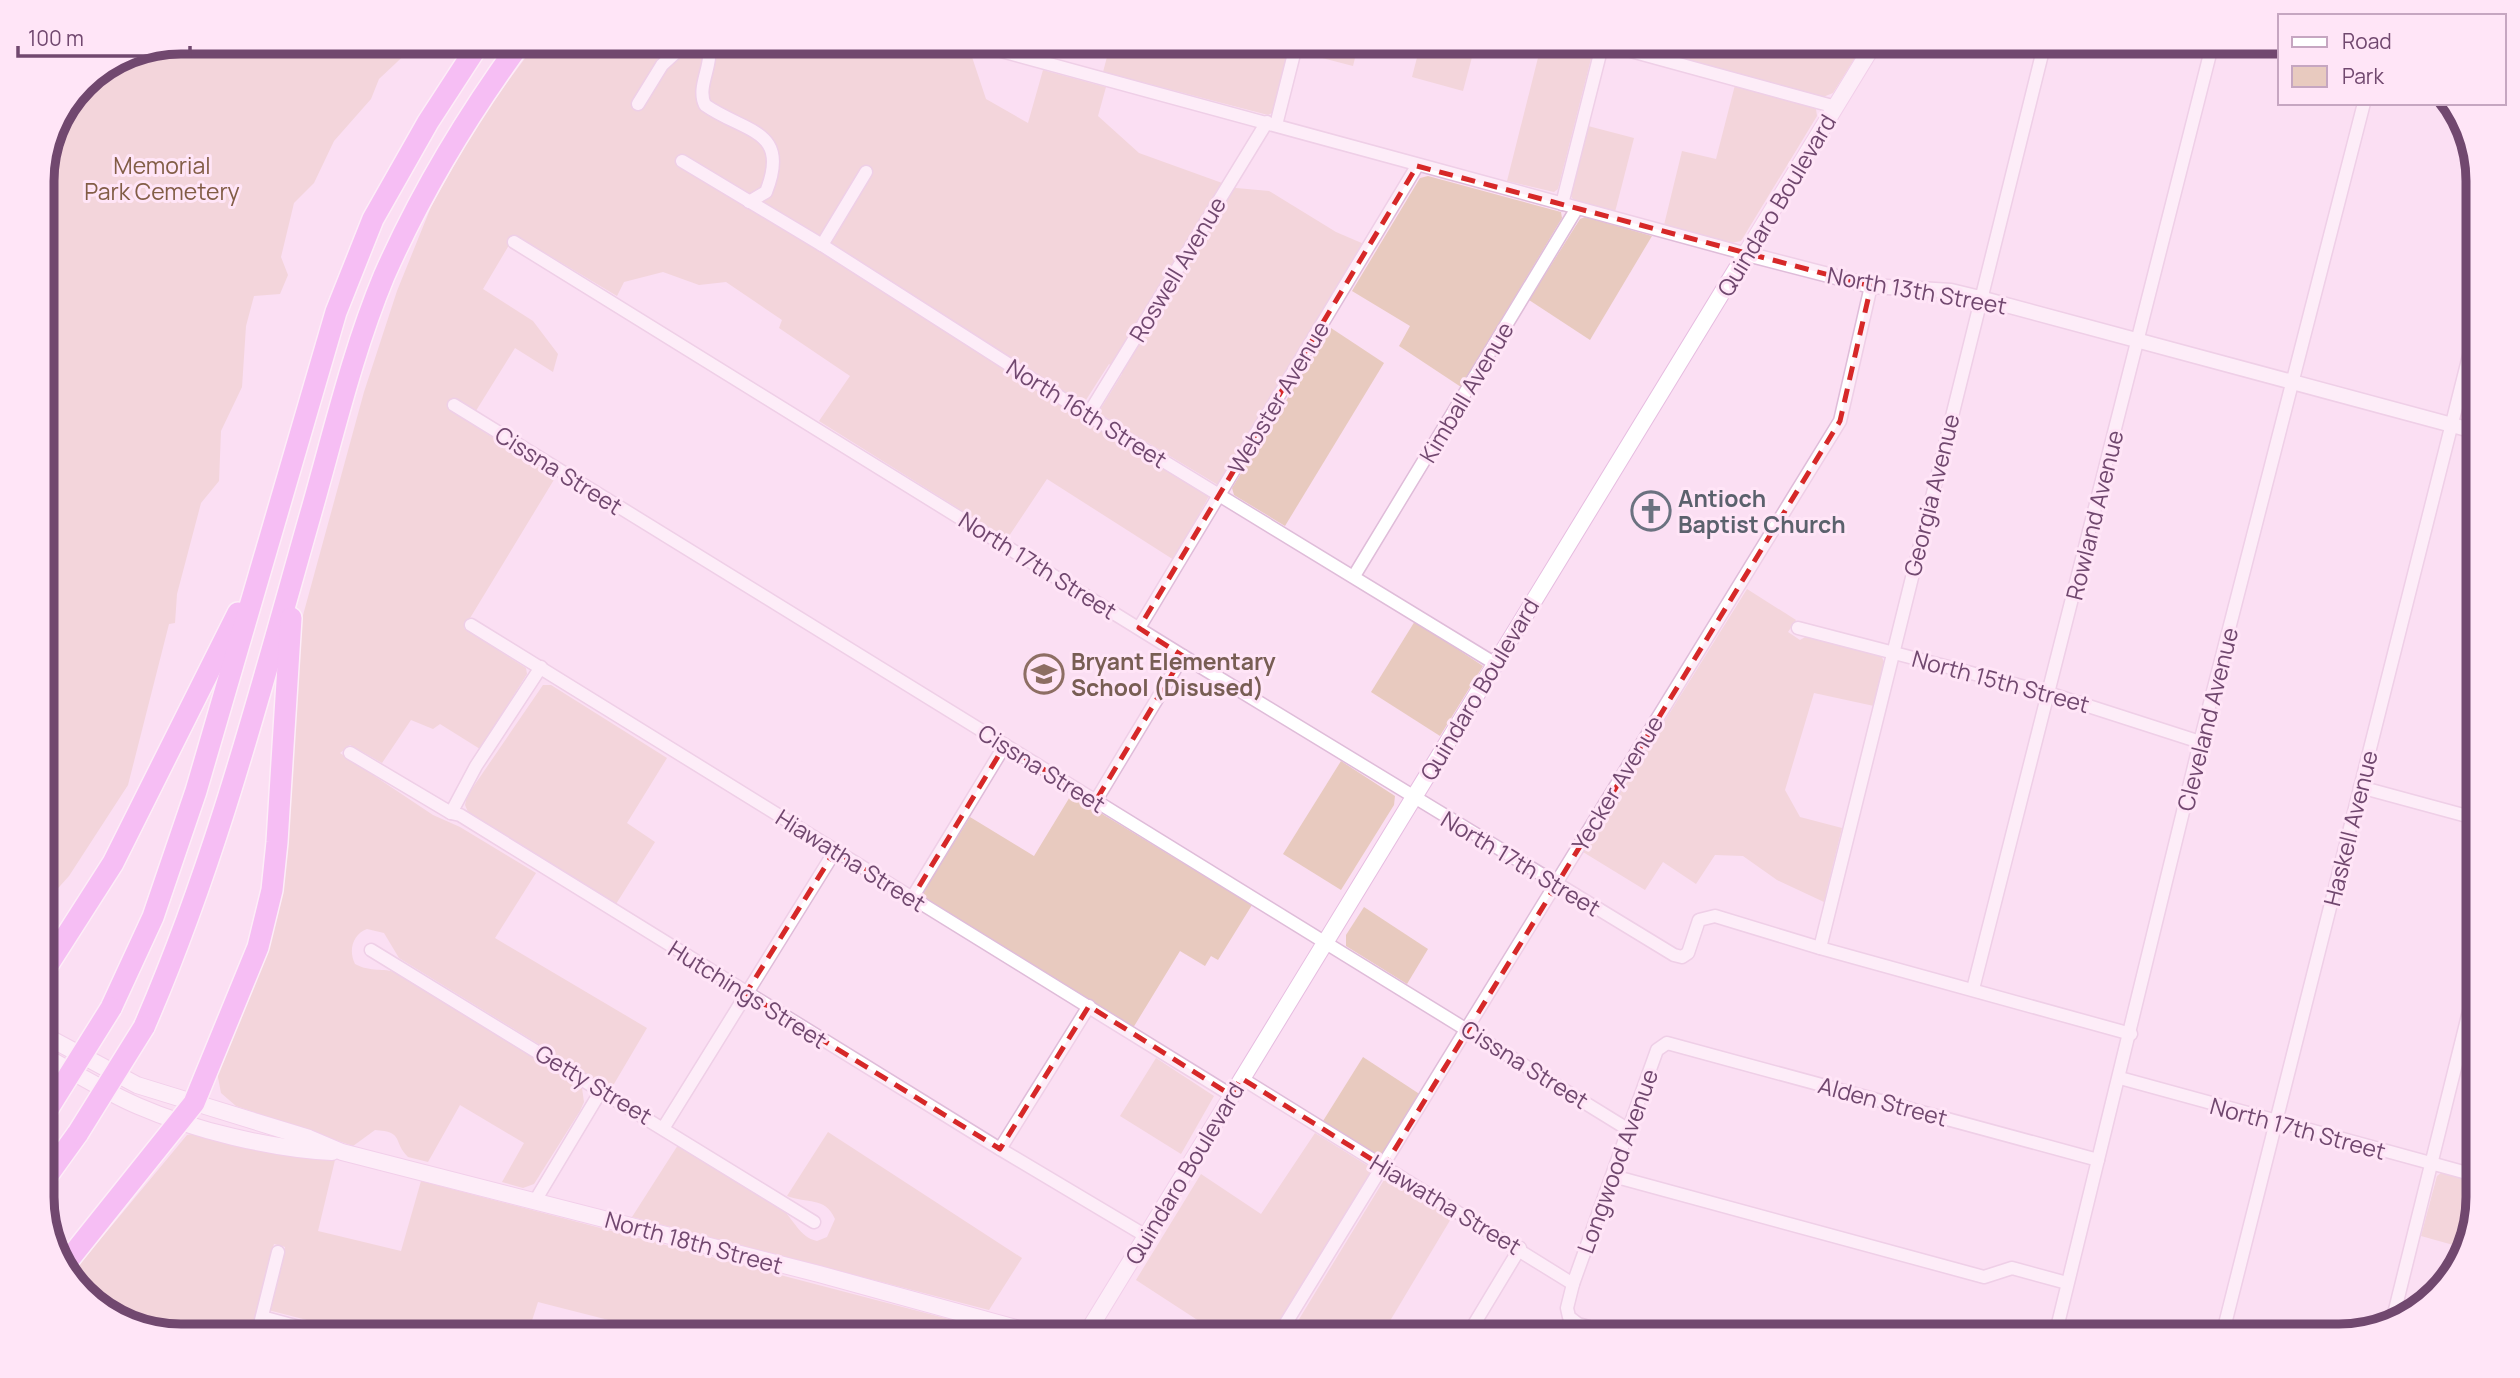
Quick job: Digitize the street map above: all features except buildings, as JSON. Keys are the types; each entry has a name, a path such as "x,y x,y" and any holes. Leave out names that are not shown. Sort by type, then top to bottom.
{"highway":[{"path":"55,1097 111,1008 153,917 188,816 336,312 373,219 428,122 473,54"},
{"path":"55,1165 144,1027 179,948 222,825 356,355 384,278 432,175 478,101 512,54"},
{"path":"55,954 113,863 262,564"},
{"path":"70,1258 194,1103 258,947 272,890 294,571"}],"main road":[{"name":"Quindaro Boulevard","path":"1092,1324 1868,54"},
{"name":"North 18th Street","path":"55,1041 137,1085 309,1138 342,1152 535,1200 1000,1324"},
{"name":"North 18th Street","path":"55,1062 138,1106 182,1121 303,1151 342,1152"}],"street":[{"path":"638,104 662,65 674,54"},
{"path":"708,54 700,89 705,105 760,134 774,153 775,166 766,192 749,202"},
{"name":"North 13th Street","path":"1013,54 1417,166 1871,286 1951,292 1980,298 2465,428"},
{"name":"Roswell Avenue","path":"1088,415 1271,124 1293,54"},
{"path":"1562,204 1598,54"},
{"path":"1644,54 1836,107"},
{"name":"Georgia Avenue","path":"1820,948 2042,54"},
{"name":"Rowland Avenue","path":"1973,989 2210,54"},
{"name":"Cleveland Avenue","path":"2058,1324 2131,1034 2200,742 2363,105"},
{"name":"North 16th Street","path":"682,161 822,245 1088,415 1494,663"},
{"name":"Webster Avenue","path":"1139,628 1417,166"},
{"path":"822,245 866,172"},
{"name":"Kimball Avenue","path":"1354,576 1577,208"},
{"name":"North 17th Street","path":"514,242 1556,885 1682,957 1688,953 1699,920 1706,916 2131,1034"},
{"name":"Yecker Avenue","path":"1286,1324 1840,421 1871,286"},
{"name":"Haskell Avenue","path":"2225,1324 2465,374"},
{"name":"Cissna Street","path":"454,405 1095,802 1469,1028 1629,1130"},
{"name":"Hiawatha Street","path":"471,625 1231,1095"},
{"name":"North 15th Street","path":"1798,628 2048,693 2200,742"},
{"path":"1095,802 1183,656"},
{"path":"451,813 475,765 541,667"},
{"path":"912,898 1005,745"},
{"name":"Hutchings Street","path":"350,752 451,813 472,822 746,993 1146,1236"},
{"path":"2360,787 2466,816"},
{"path":"664,1127 835,851"},
{"name":"Getty Street","path":"371,950 664,1127 814,1222"},
{"path":"1000,1149 1089,1006"},
{"path":"2395,1311 2466,1024"},
{"name":"Longwood Avenue","path":"1573,1284 1657,1050 1667,1042"},
{"name":"Alden Street","path":"1667,1042 2098,1160"},
{"name":"Hiawatha Street","path":"1241,1078 1520,1248 1573,1284"},
{"name":"North 17th Street","path":"2120,1078 2275,1123 2466,1173"},
{"path":"535,1200 602,1090"},
{"path":"1613,1176 1984,1277 2012,1268 2067,1283"},
{"path":"1474,1324 1520,1248"},
{"path":"260,1324 278,1252"},
{"path":"1573,1284 1567,1308 1569,1317 1578,1324"},
{"path":"262,1317 288,1324"}],"highlighted area":[{"path":"1417,166 1871,286 1840,421 1384,1167 1241,1078 1231,1095 1089,1006 1000,1149 746,993 835,851 912,898 1005,745 1095,802 1183,656 1139,628"}],"green space":[{"name":"Memorial Park Cemetery","path":"406,54 379,79 371,99 334,141 314,183 294,203 281,257 288,275 280,294 254,296 246,326 242,387 221,431 219,481 201,503 177,594 175,623 169,624 128,785 69,876 55,892 55,165 67,125 80,104 104,80 125,67 165,55"},
{"path":"528,54 971,54 986,99 1028,123 1043,70 1106,87 1098,116 1139,153 1236,188 1269,191 1336,232 1364,244 1218,485 1100,414 1122,374 1109,364 1077,414 1209,496 1174,560 1047,479 1007,539 819,421 850,376 779,328 782,320 726,282 699,285 663,272 624,282 617,296 515,235 483,289 533,321 558,354 553,372 515,348 469,422 555,478 464,628 526,668 527,674 480,749 440,724 433,729 411,720 382,763 350,745 340,753 433,815 460,827 536,873 495,938 647,1028 611,1089 399,958 384,933 367,929 358,935 352,948 355,964 397,973 582,1088 584,1102 580,1111 534,1184 523,1188 502,1182 524,1143 460,1105 428,1162 408,1157 391,1133 375,1130 353,1146 236,1106 221,1093 217,1072 255,979 299,630 364,392 397,291 431,207 478,122"},
{"path":"1108,54 1289,54 1274,112 1268,115 1103,72"},
{"path":"1307,54 1356,54 1353,66"},
{"path":"1418,54 1473,54 1463,91 1412,77"},
{"path":"1539,54 1592,54 1558,189 1554,192 1507,181"},
{"path":"1666,54 1857,54 1833,93 1823,97"},
{"path":"1735,85 1810,106 1816,109 1817,116 1741,241 1731,243 1664,225 1682,151 1716,159"},
{"path":"1588,126 1634,138 1615,212 1574,201 1571,196"},
{"path":"1428,176 1561,212 1562,218 1461,387 1399,346 1410,326 1352,291 1420,178"},
{"path":"1585,217 1652,236 1590,340 1529,300 1580,219"},
{"path":"1331,328 1384,363 1285,526 1234,495 1232,488"},
{"path":"1747,589 1796,620 1788,632 1800,640 1807,636 1881,655 1884,662 1874,706 1814,693 1785,790 1800,817 1842,828 1824,902 1777,880 1743,856 1715,855 1696,884 1663,862 1645,890 1583,852"},
{"path":"1415,621 1483,666 1440,736 1371,692"},
{"path":"543,685 551,685 667,758 627,823 655,842 616,904 468,812 465,805 467,796"},
{"path":"1341,761 1395,796 1394,805 1341,890 1283,854"},
{"path":"1071,795 1252,905 1218,960 1211,956 1205,966 1180,951 1133,1028 924,899 923,892 970,817 1034,856"},
{"path":"1364,907 1428,949 1407,984 1346,946 1346,935"},
{"path":"1363,1057 1421,1095 1385,1155 1379,1156 1323,1121"},
{"path":"1156,1058 1214,1096 1181,1154 1120,1116"},
{"path":"200,1132 335,1160 318,1231 401,1251 421,1181 968,1324 624,1324 538,1302 531,1324 322,1324 268,1310 285,1247 274,1244 253,1324 181,1324 156,1321 125,1311 111,1302 97,1292 77,1268 187,1135"},
{"path":"828,1132 1022,1258 989,1310 632,1217 678,1145 780,1207 806,1236 817,1241 827,1237 835,1219 831,1212 821,1204 787,1196"},
{"path":"1315,1133 1373,1169 1374,1174 1280,1324 1204,1324 1136,1280 1201,1174 1261,1214"},
{"path":"2441,1173 2466,1180 2465,1213 2456,1246 2421,1236 2437,1176"},
{"path":"1391,1178 1452,1217 1388,1324 1296,1324 1384,1180"}],"place":[{"name":"Antioch Baptist Church","path":"1651,511"},
{"name":"Bryant Elementary School (Disused)","path":"1044,674"}]}
